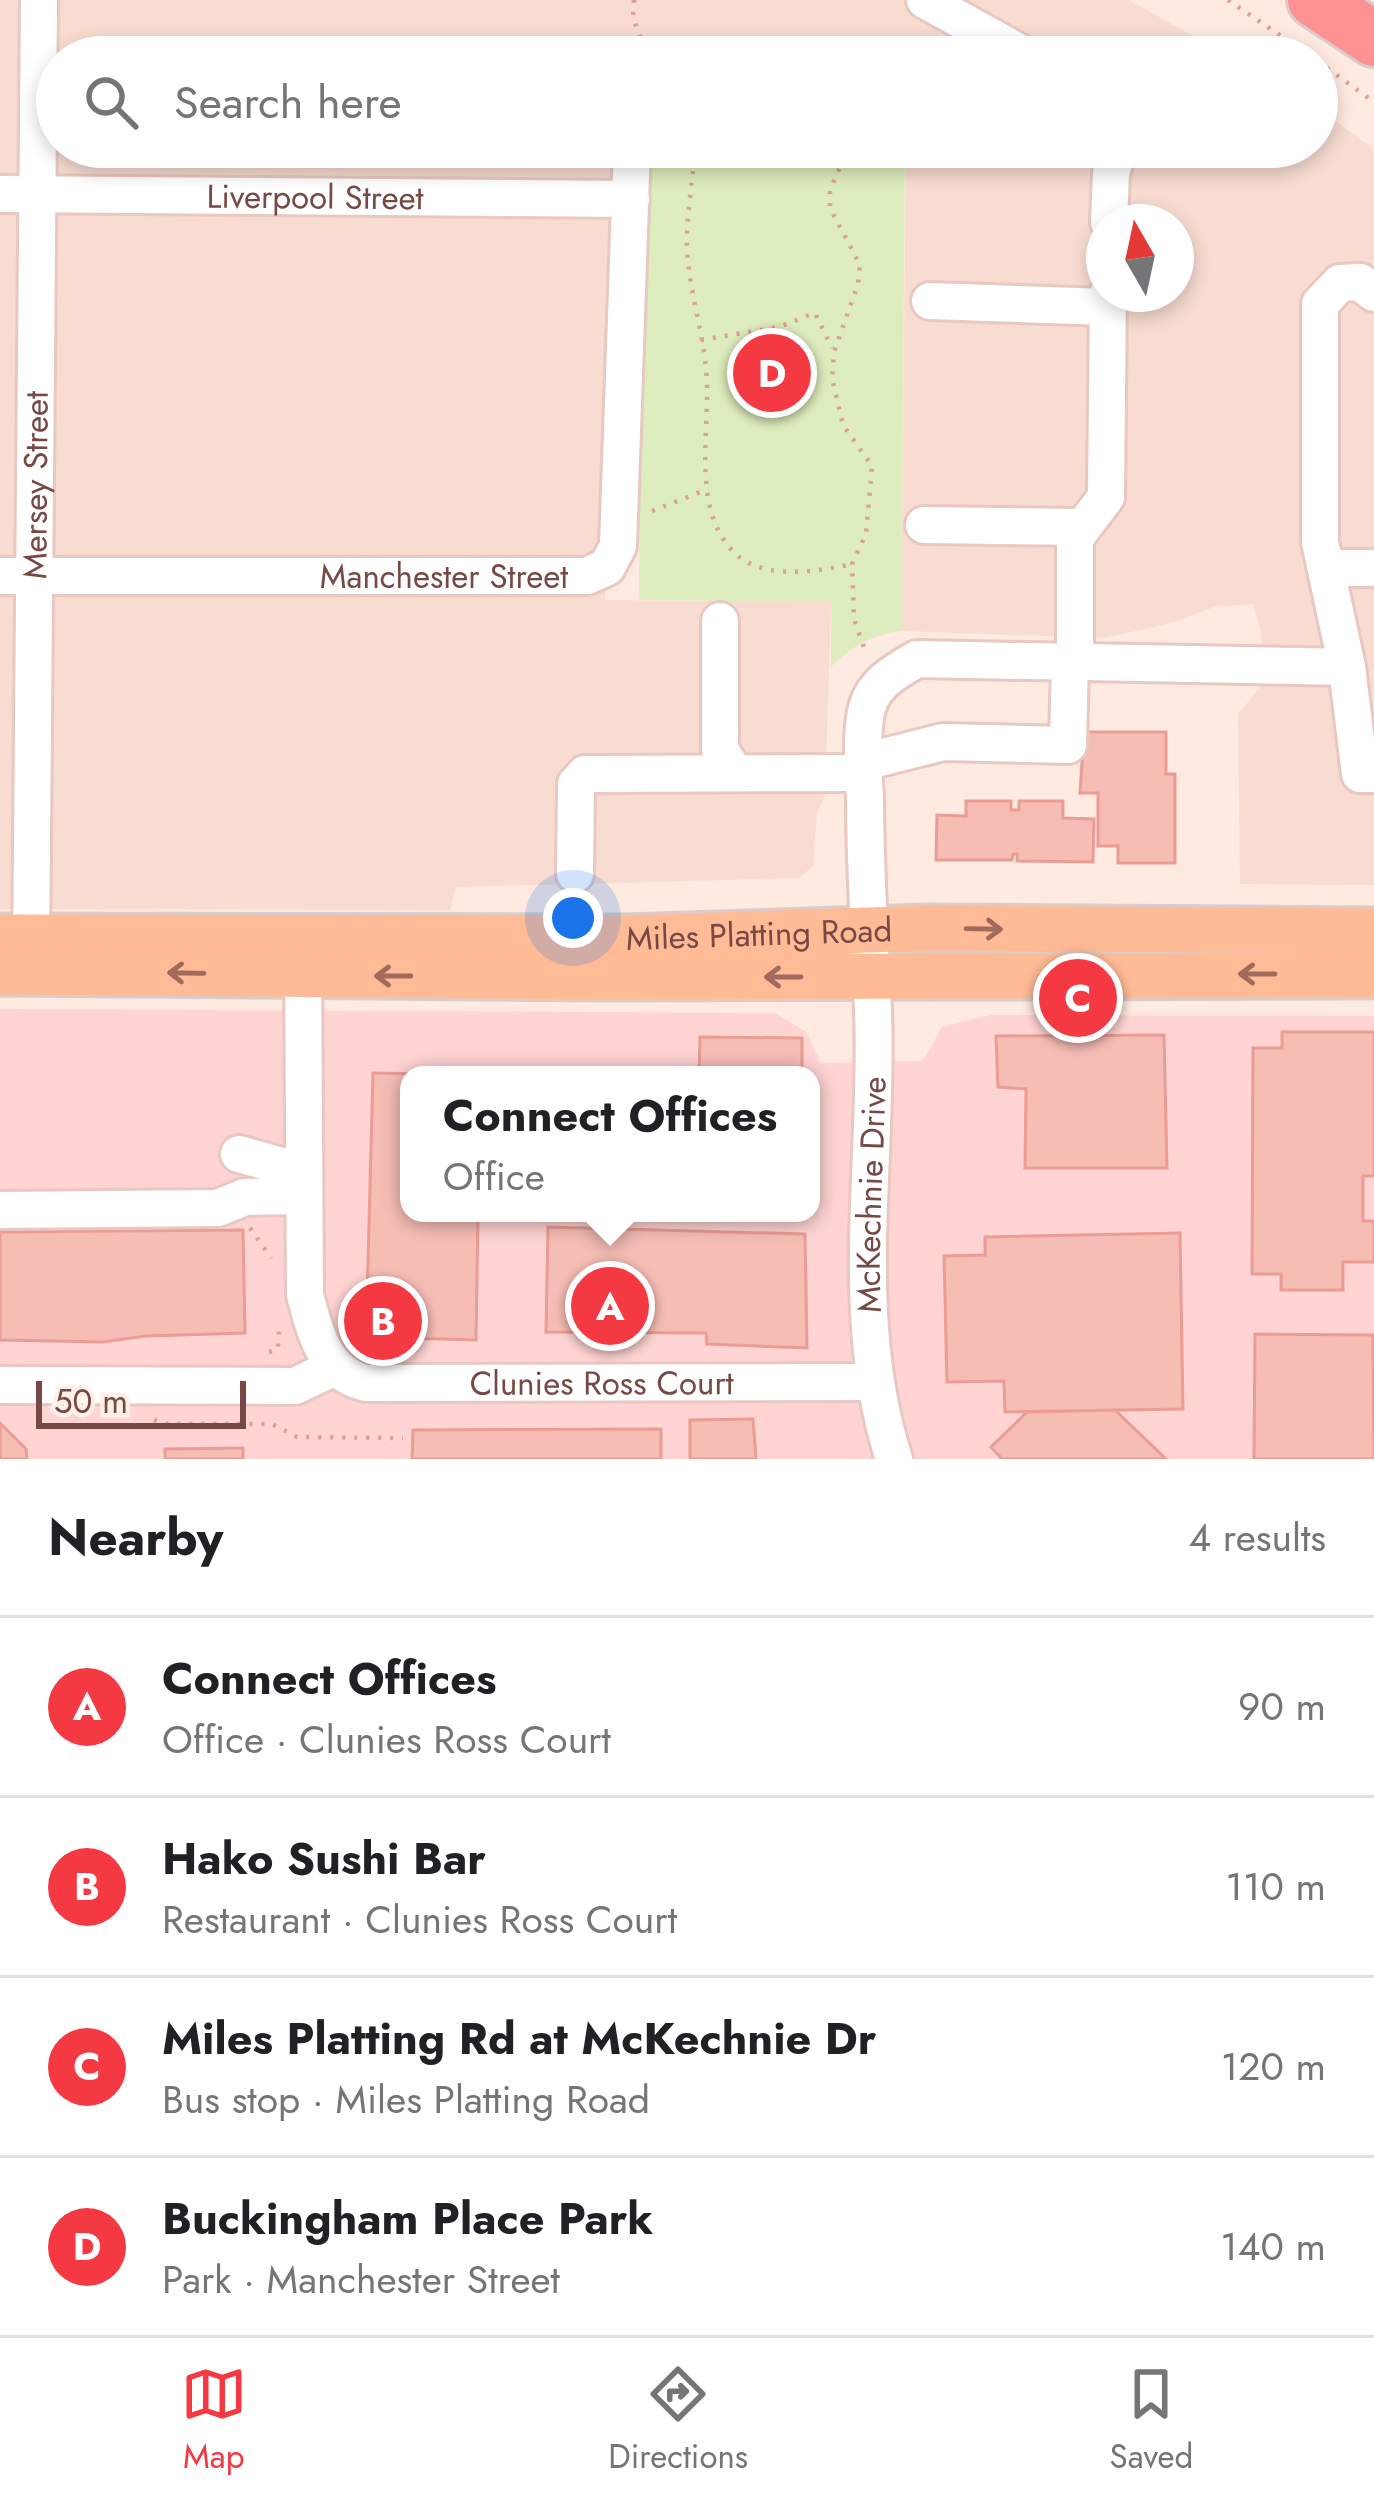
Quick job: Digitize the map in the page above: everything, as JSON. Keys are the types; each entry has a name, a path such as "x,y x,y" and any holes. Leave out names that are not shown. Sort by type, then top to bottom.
{"highway":[{"path":"1316,0 1374,39"}],"main road":[{"name":"Miles Platting Road","path":"303,958 627,938 867,930 1374,931"},
{"name":"Miles Platting Road","path":"15,955 303,958 869,977 1374,975"}],"street":[{"name":"Mersey Street","path":"39,0 39,36"},
{"path":"925,0 989,36"},
{"name":"Mersey Street","path":"15,955 17,576 40,168"},
{"name":"Manchester Street","path":"17,576 587,576 607,566 618,545 632,168"},
{"path":"1110,204 1113,168"},
{"name":"Liverpool Street","path":"0,194 631,199"},
{"path":"1374,293 1360,282 1340,283 1320,304 1320,542 1347,667 1360,774 1374,774"},
{"path":"931,301 1086,301"},
{"path":"575,874 576,784 585,756 735,773 864,767 943,742 1068,745 1075,538 1106,497 1108,312"},
{"path":"924,525 1083,527"},
{"path":"1326,568 1374,568"},
{"path":"720,621 720,750 735,773"},
{"path":"880,680 917,659 1347,667"},
{"name":"McKechnie Drive","path":"880,680 865,714 867,930 873,1010 868,1291 875,1382 894,1459"},
{"path":"0,1385 295,1386 335,1367 315,1334 305,1294 303,958"},
{"path":"239,1154 303,1184"},
{"path":"0,1210 218,1208 303,1184"},
{"name":"Clunies Ross Court","path":"335,1367 347,1378 366,1382 875,1382"}],"path":[{"path":"634,0 633,18 640,36"},
{"path":"1228,0 1280,36"},
{"path":"1338,76 1374,102"},
{"path":"694,168 688,256 708,406 704,472 718,530 744,560 786,572 852,564"},
{"path":"839,168 830,190 830,208 860,265 859,284 834,352 832,379 843,425 872,466 866,534 852,564 854,619 880,680"},
{"path":"701,340 779,327 814,313 834,352"},
{"path":"619,521 708,489"},
{"path":"249,1227 271,1257 274,1277"},
{"path":"239,1389 242,1356 278,1349 278,1317"},
{"path":"151,1419 168,1424 272,1424 297,1437 403,1438"}],"shaded area":[{"path":"0,0 1129,0 1193,36 36,36 36,168 616,168 605,600 831,602 825,796 817,813 813,866 799,878 456,887 450,910 0,909"},
{"path":"1338,123 1374,149 1374,885 1240,884 1238,714 1259,689 1263,667 1261,631 1253,604 1214,607 1171,623 1105,638 901,631 906,168 1338,168"},
{"path":"0,1009 775,1013 806,1032 821,1063 923,1061 942,1027 990,1015 1374,1016 1374,1459 0,1459"}],"green space":[{"path":"643,168 905,168 901,631 862,643 831,667 831,602 639,600"}],"building":[{"path":"1084,732 1166,732 1166,774 1175,774 1175,863 1118,863 1118,846 1098,846 1098,793 1080,793"},
{"path":"966,801 1011,801 1011,810 1019,810 1019,801 1063,801 1063,818 1094,819 1093,862 1017,861 1017,854 1012,860 936,860 937,815 966,816"},
{"path":"1282,1032 1374,1032 1374,1176 1363,1176 1363,1221 1374,1221 1374,1262 1343,1262 1343,1290 1281,1290 1281,1274 1252,1274 1253,1048 1282,1048"},
{"path":"1164,1035 1167,1168 1025,1168 1026,1089 998,1087 996,1036"},
{"path":"700,1037 802,1038 802,1066 699,1066"},
{"path":"373,1073 400,1074 400,1222 478,1222 476,1340 366,1337"},
{"path":"548,1227 805,1234 807,1348 707,1344 706,1333 546,1332"},
{"path":"243,1230 245,1333 103,1342 0,1340 0,1232"},
{"path":"1180,1233 1183,1409 1005,1412 1004,1381 947,1382 944,1256 985,1255 985,1237"},
{"path":"1255,1334 1373,1335 1374,1459 1254,1459"},
{"path":"1115,1410 1166,1459 1002,1459 991,1447 1027,1412"},
{"path":"753,1419 756,1459 690,1459 690,1420"},
{"path":"0,1423 26,1449 27,1459 0,1459"},
{"path":"661,1429 661,1459 412,1459 413,1430"},
{"path":"243,1448 243,1459 165,1459 165,1449"}],"place":[{"name":"Buckingham Place Park","path":"772,373"},
{"name":"Miles Platting Rd at McKechnie Dr","path":"1078,998"},
{"name":"Connect Offices","path":"610,1306"},
{"name":"Hako Sushi Bar","path":"383,1321"}]}
